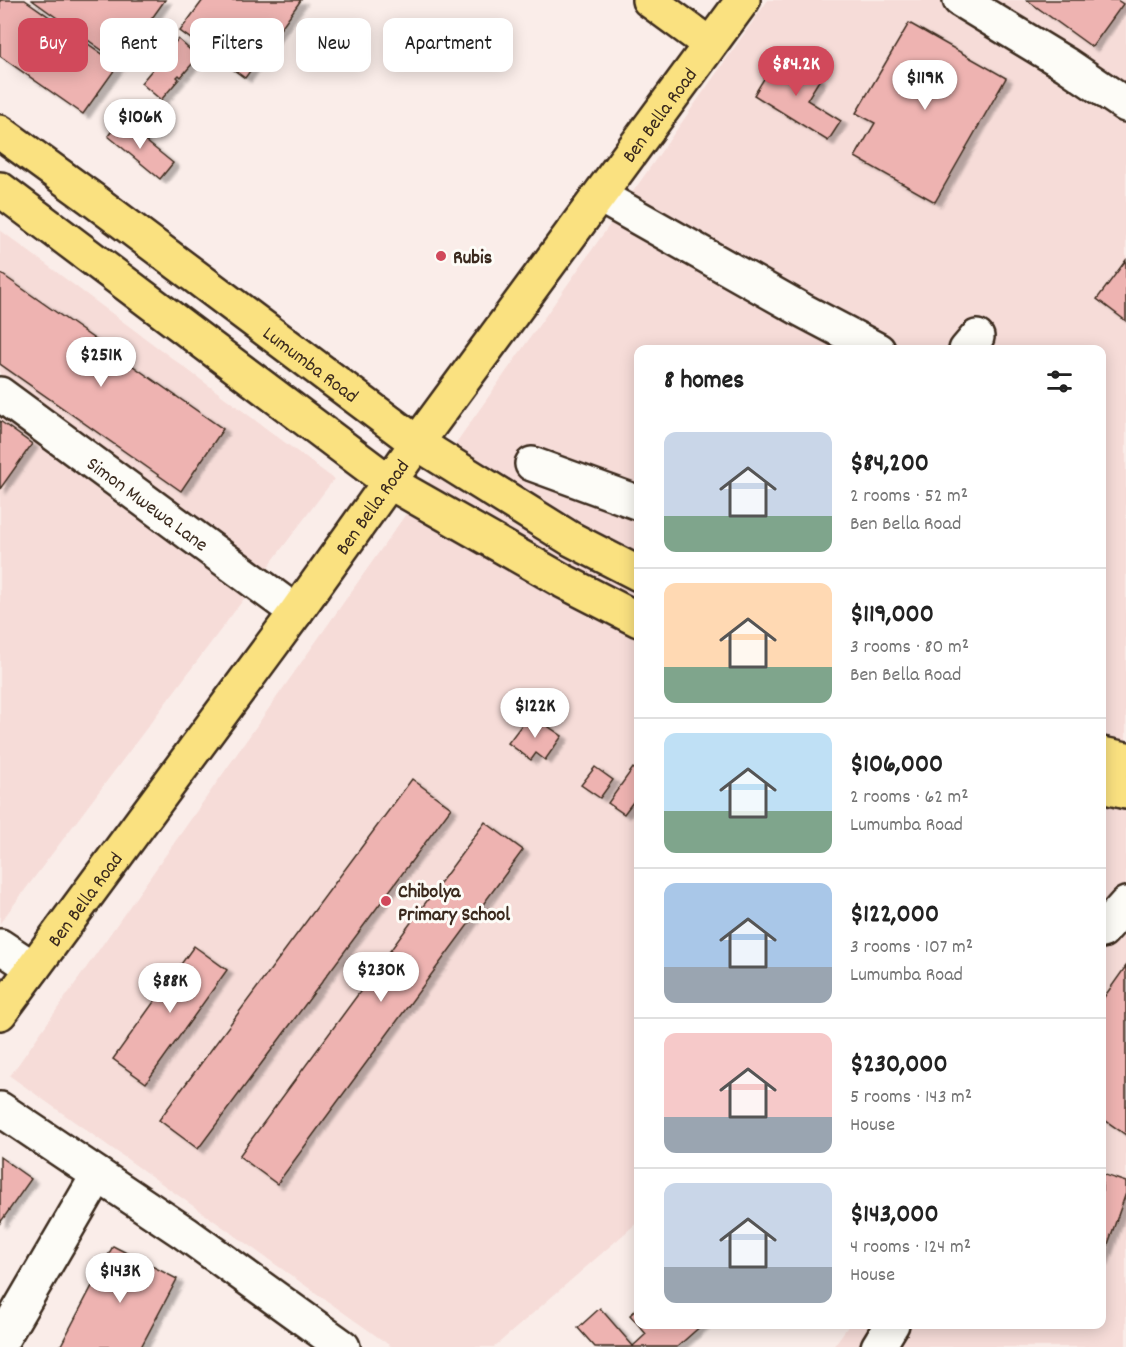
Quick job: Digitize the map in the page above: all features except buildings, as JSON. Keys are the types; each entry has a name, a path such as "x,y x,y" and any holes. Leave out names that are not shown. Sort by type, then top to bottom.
{"main road":[{"path":"649,0 709,44"},
{"name":"Ben Bella Road","path":"0,1013 296,612 417,442 600,196 709,44 732,4"},
{"name":"Lumumba Road","path":"0,132 417,442 571,539 634,571"},
{"path":"0,189 389,482 563,581 634,617"},
{"path":"1106,755 1126,759"},
{"path":"1106,787 1126,792"}],"street":[{"path":"960,0 1126,105"},
{"path":"600,196 868,345"},
{"name":"Simon Mwewa Lane","path":"0,394 296,612"},
{"path":"532,464 634,501"},
{"path":"0,946 33,968"},
{"path":"0,1110 185,1233 326,1343"},
{"path":"0,1343 98,1176"},
{"path":"878,1347 889,1329"}],"shaded area":[{"path":"768,0 1126,0 1126,1347 833,1347 846,1329 1106,1329 1106,345 634,345 634,1225 494,1347 392,1347 10,1076"},
{"path":"0,230 334,479 0,923"}],"place":[{"name":"Rubis","path":"441,256"},
{"name":"Chibolya Primary School","path":"386,901"}]}
